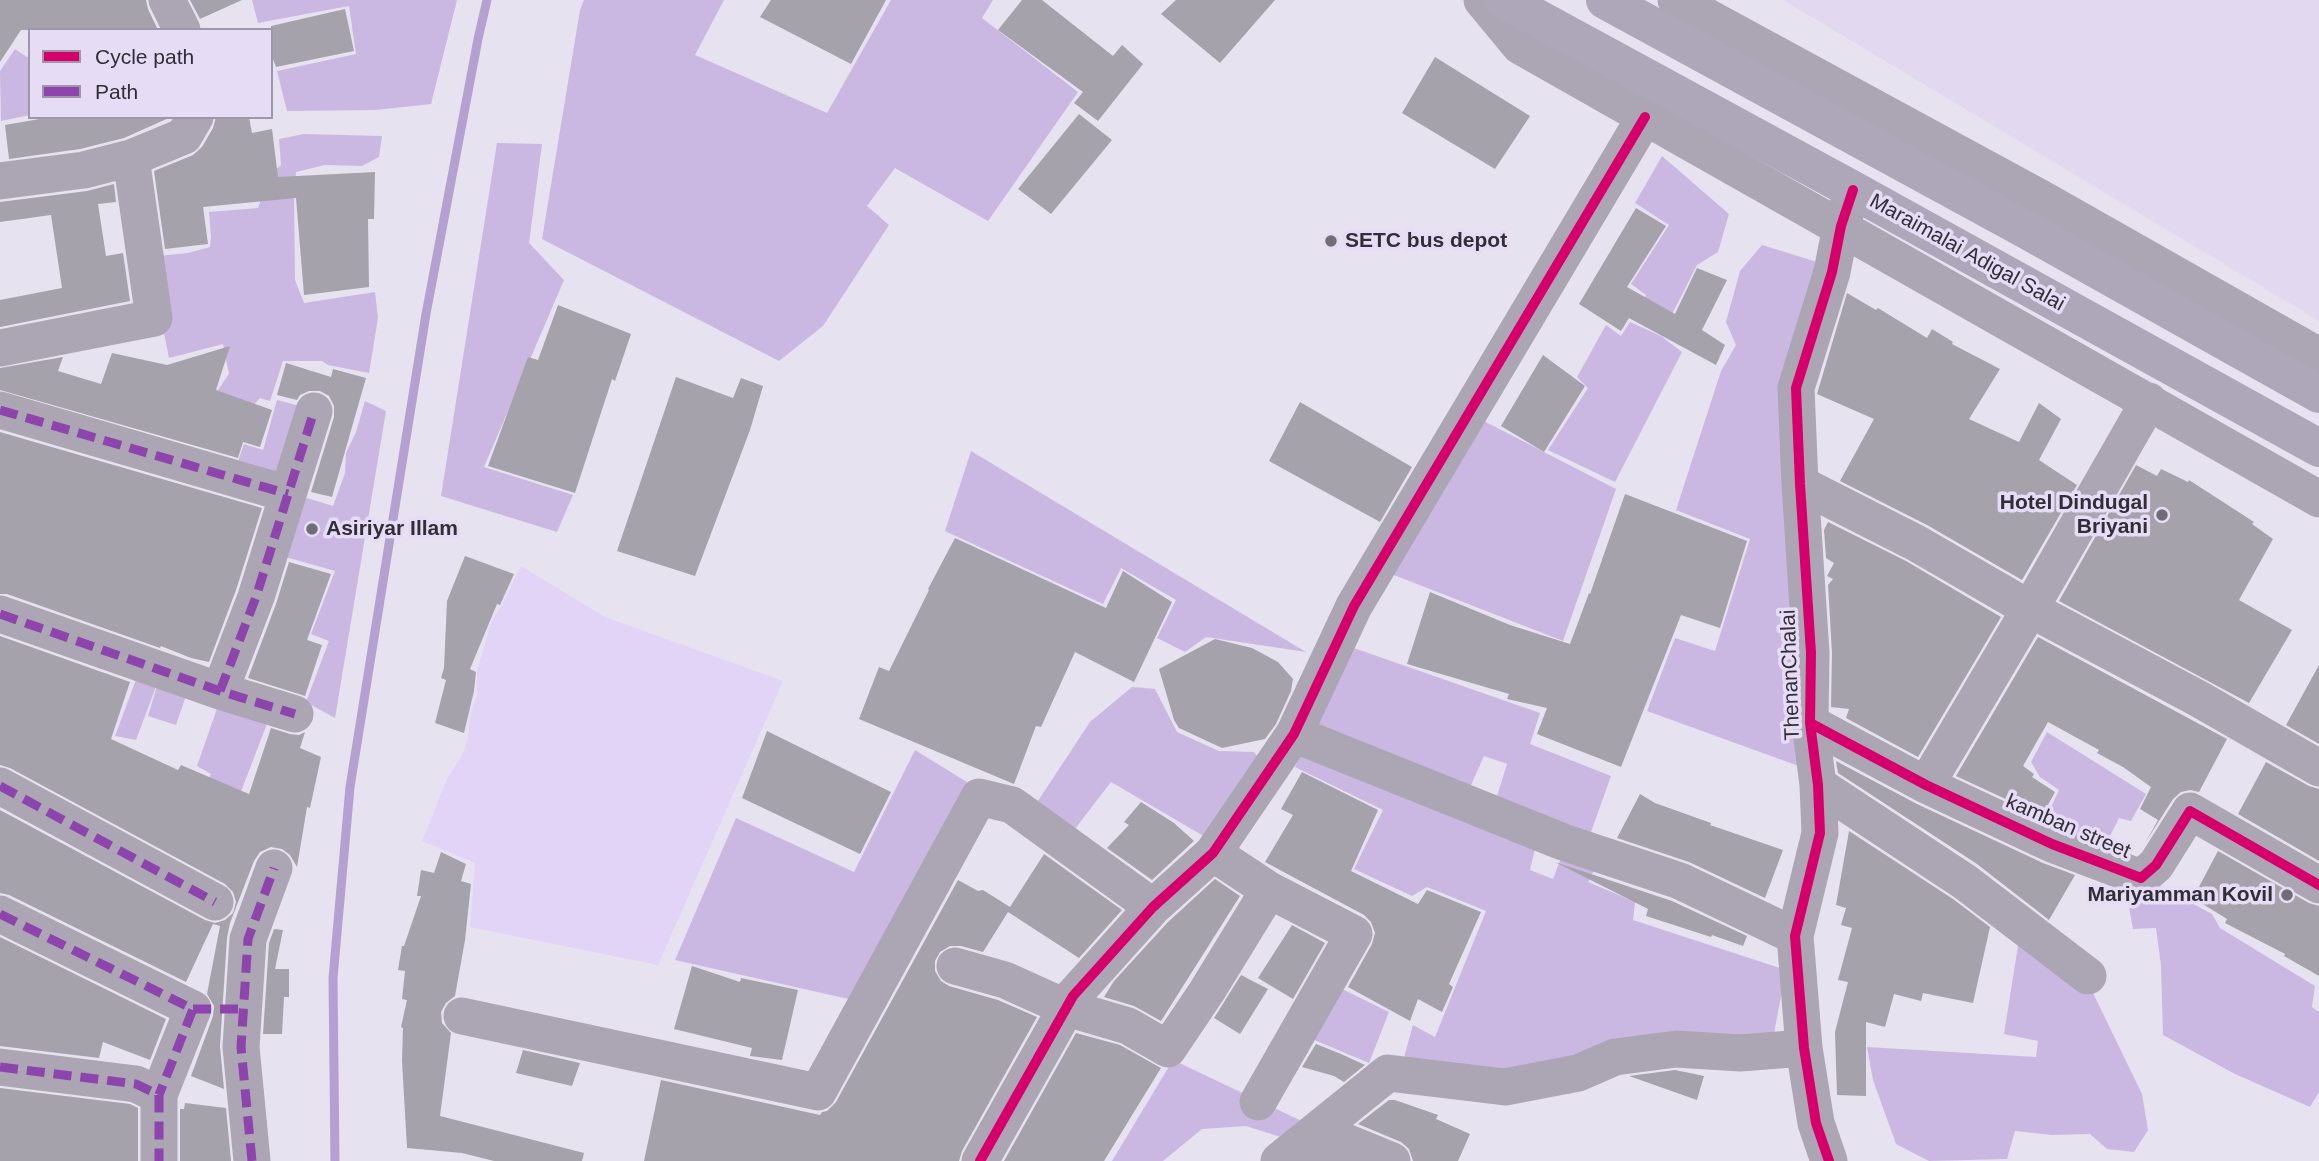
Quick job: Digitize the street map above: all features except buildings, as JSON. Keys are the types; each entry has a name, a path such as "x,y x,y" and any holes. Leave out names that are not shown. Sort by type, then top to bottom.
{"main road":[{"name":"Maraimalai Adigal Salai","path":"1504,0 2319,448"},
{"path":"1605,0 2034,215 2319,394"}],"street":[{"path":"167,0 181,28"},
{"path":"1482,0 1520,46 2319,499"},
{"path":"1676,0 2034,215 2319,356"},
{"path":"980,1161 1073,996 1153,907 1213,853 1294,734 1354,606 1646,117"},
{"path":"0,181 84,170 131,158 184,136 194,119"},
{"path":"0,348 154,318 131,158"},
{"name":"ThenanChalai","path":"1829,1161 1816,1123 1804,1048 1794,936 1820,833 1818,785 1810,723 1811,653 1796,388 1832,272 1841,226 1853,190"},
{"path":"1926,785 2031,609 2149,401"},
{"path":"0,410 288,494"},
{"path":"220,691 256,597 314,411"},
{"path":"1800,484 1916,543 2319,768"},
{"path":"0,614 220,691 295,714"},
{"name":"kamban street","path":"1810,723 1926,785 2052,844 2141,878 2156,865 2189,811 2315,874"},
{"path":"1294,734 1563,842 1680,881 1794,936"},
{"path":"1818,785 1965,882 2088,976"},
{"path":"0,786 215,902"},
{"path":"462,1016 818,1092 979,797 1012,805 1153,907"},
{"path":"1213,853 1269,890 1354,933 1258,1102"},
{"path":"252,1161 241,1047 248,939 274,868"},
{"path":"956,966 1006,980 1068,1008 1128,1026 1168,1049 1269,890"},
{"path":"0,914 193,1009 244,1009"},
{"path":"159,1161 159,1095 193,1009"},
{"path":"1279,1161 1388,1073 1505,1087 1578,1073 1615,1057 1676,1049 1740,1053 1804,1048"},
{"path":"0,1067 136,1084 159,1095"},
{"path":"1317,1161 1343,1141 1392,1161"}],"shaded area":[{"path":"252,0 457,0 431,104 375,110 287,111 277,71 356,54 349,6 258,23"},
{"path":"584,0 724,0 695,55 827,113 891,0 993,0 982,18 1078,92 988,221 895,168 867,206 889,225 823,326 779,361 542,239 580,10"},
{"path":"1783,0 2319,0 2319,321"},
{"path":"15,49 28,58 28,115 1,121 0,71"},
{"path":"304,134 382,136 379,157 362,166 325,165 296,172 294,195 295,280 304,303 375,292 378,318 369,373 328,365 322,361 283,361 270,401 260,398 245,415 217,405 218,390 229,374 223,344 169,358 161,319 158,256 188,253 210,247 209,212 258,208 270,175 281,165 279,139"},
{"path":"497,143 542,144 529,243 564,280 484,467 573,495 557,532 441,496"},
{"path":"1662,156 1729,214 1718,252 1697,265 1662,334 1633,319 1646,295 1631,284 1669,225 1635,203"},
{"path":"1762,245 1830,266 1799,367 1804,768 1647,711 1675,638 1715,651 1750,539 1676,510 1721,371 1736,345 1726,322 1740,271"},
{"path":"1630,322 1661,336 1682,352 1615,482 1548,450 1588,388 1577,377 1606,325 1621,336"},
{"path":"277,400 311,409 285,486 234,473 244,444 263,450"},
{"path":"365,401 386,411 335,718 306,702 329,641 311,634 335,571 275,554 297,495 333,506 345,473 346,453 356,432"},
{"path":"1476,417 1616,489 1563,641 1381,570"},
{"path":"971,451 1306,652 1206,637 1185,652 1157,638 1176,600 1121,568 1103,604 945,531"},
{"path":"521,566 605,617 783,681 658,965 470,927 475,863 422,841 447,779 463,754 477,695 477,671 492,620"},
{"path":"1351,647 1540,713 1530,744 1611,776 1586,846 1492,812 1507,764 1484,756 1467,794 1311,732"},
{"path":"141,666 190,684 176,725 148,716 160,676 136,740 115,736"},
{"path":"1132,687 1155,689 1177,732 1219,751 1254,752 1264,764 1207,838 1111,782 1071,834 1032,810 1090,722"},
{"path":"221,697 270,716 227,828 194,813 211,774 197,766"},
{"path":"2047,732 2146,794 2131,821 2119,818 2101,854 2040,831 2059,790 2040,777 2031,762"},
{"path":"1308,743 1538,836 1530,870 1553,879 1565,847 1599,861 1588,882 1635,902 1633,920 1786,970 1772,1044 1574,1069 1400,1072 1413,1025 1435,1037 1486,911 1427,887 1412,896 1354,869 1383,810 1295,767"},
{"path":"915,750 975,787 862,1002 675,960 736,818 854,872"},
{"path":"2154,883 2212,914 2220,928 2315,986 2312,1007 2319,1012 2319,1092 2310,1107 2235,1074 2163,1035 2161,966 2156,928 2133,929 2129,907 2135,885"},
{"path":"2020,933 2093,993 2142,1094 2148,1130 2134,1152 2107,1149 2090,1134 2052,1135 2015,1131 2007,1159 1929,1161 1896,1144 1873,1080 1867,1047 2036,1057 2038,1041 2004,1034"},
{"path":"1340,988 1389,1012 1369,1063 1312,1039"},
{"path":"1173,1060 1308,1124 1293,1141 1246,1126 1202,1129 1163,1161 1112,1161"}],"waterway":[{"path":"335,1161 333,978 350,787 426,314 487,0"}],"marked path":[{"path":"0,410 288,494"},
{"path":"220,691 256,597 314,411"},
{"path":"0,614 220,691 295,714"},
{"path":"0,786 215,902"},
{"path":"252,1161 241,1047 248,939 274,868"},
{"path":"0,914 193,1009 159,1095"},
{"path":"193,1009 244,1009"},
{"path":"0,1067 136,1084 159,1095 159,1161"}],"cycle path":[{"path":"980,1161 1073,996 1153,907 1213,853 1294,734 1354,606 1645,117"},
{"path":"1829,1161 1816,1123 1804,1048 1795,936 1820,833 1818,785 1810,723 1811,653 1796,388 1832,272 1841,226 1853,190"},
{"path":"1810,723 1926,785 2052,844 2141,878 2156,865 2190,811 2319,885"}],"place":[{"name":"SETC bus depot","path":"1331,241"},
{"name":"Hotel Dindugal Briyani","path":"2162,515"},
{"name":"Asiriyar Illam","path":"312,529"},
{"name":"Mariyamman Kovil","path":"2287,895"}]}
